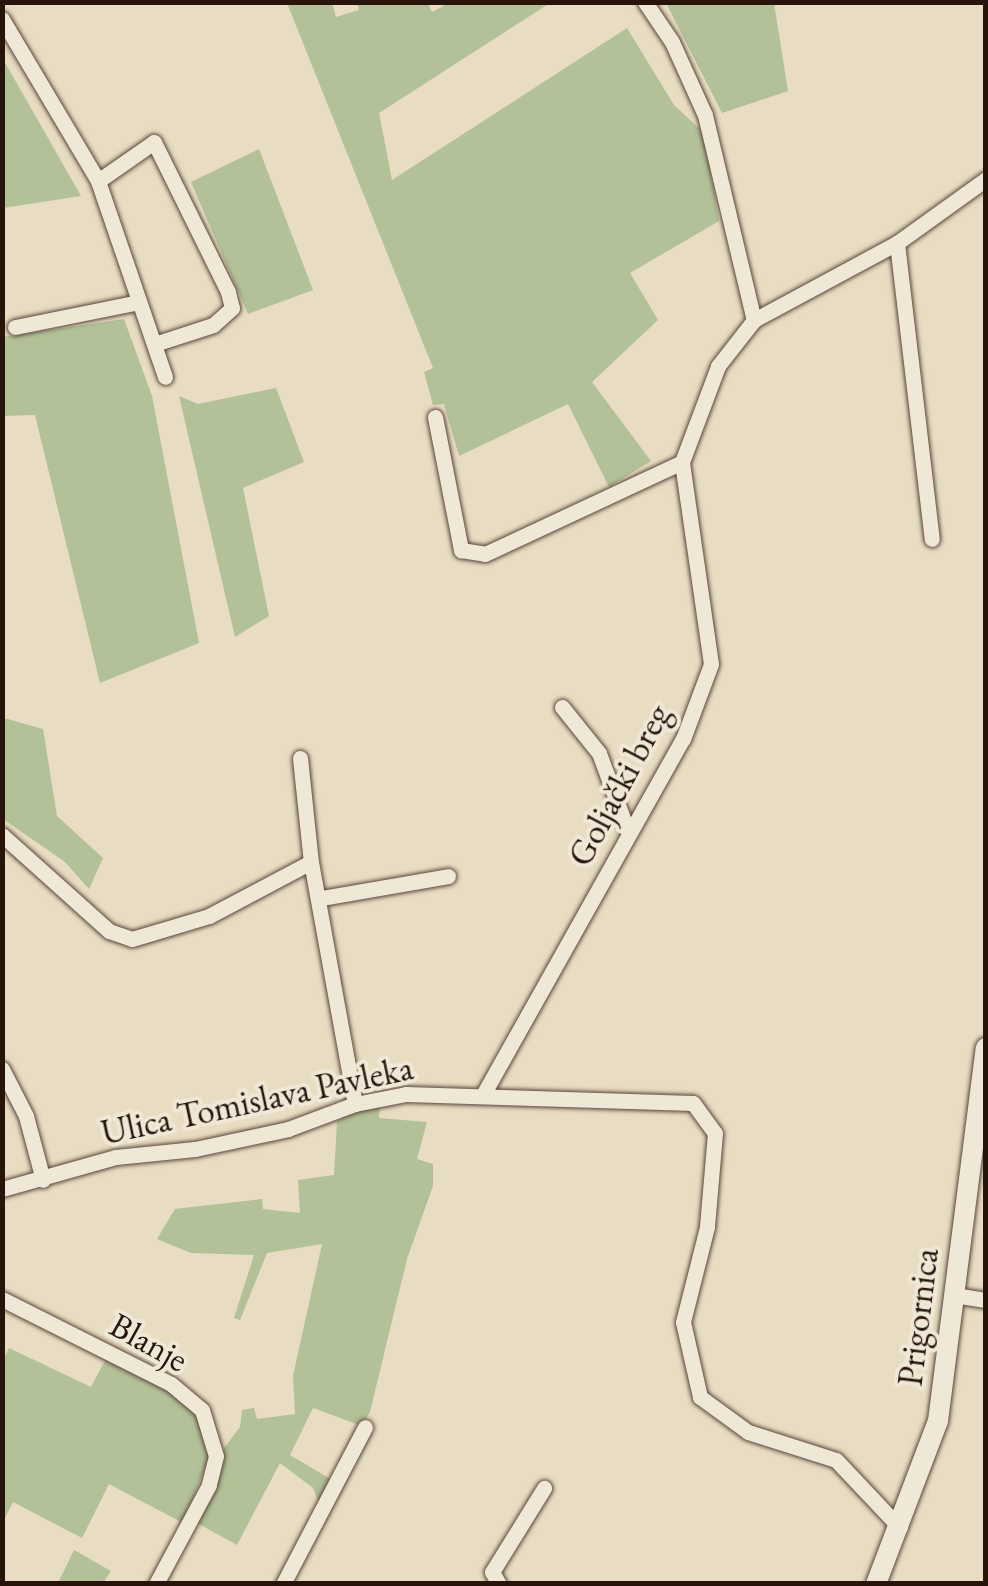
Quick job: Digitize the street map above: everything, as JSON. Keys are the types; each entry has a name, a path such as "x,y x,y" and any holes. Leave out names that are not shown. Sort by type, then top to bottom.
{"street":[{"path":"645,2 672,42 705,114 754,320"},
{"path":"2,19 98,181 165,377"},
{"path":"98,181 154,142 228,292 232,308 212,325 155,344"},
{"name":"Goljački breg","path":"484,1092 683,739 711,664 682,462 718,366 754,320 897,242 986,179"},
{"path":"897,242 932,539"},
{"path":"15,327 139,302"},
{"path":"436,417 461,550 485,554 682,462"},
{"path":"562,707 599,753 628,832"},
{"path":"300,758 311,862 355,1104"},
{"path":"2,835 109,931 132,939 208,916 311,862"},
{"path":"320,898 448,876"},
{"name":"Prigornica","path":"876,1584 938,1421 975,1090 986,1048"},
{"path":"2,1069 26,1116 43,1180"},
{"name":"Ulica Tomislava Pavleka","path":"2,1190 116,1158 195,1150 288,1129 355,1104 406,1094 484,1092 662,1098 693,1104 708,1118 716,1133 707,1226 683,1322 700,1397 748,1432 836,1460 900,1528"},
{"path":"954,1296 986,1300"},
{"name":"Blanje","path":"2,1299 171,1384 202,1410 216,1456 209,1485 156,1584"},
{"path":"283,1584 366,1428"},
{"path":"498,1584 492,1572 544,1488"}],"green space":[{"path":"287,3 332,3 336,17 359,10 357,3 428,3 432,12 449,3 550,3 379,113 392,180 627,28 674,105 704,133 719,221 630,273 658,320 592,382 651,461 609,487 568,404 459,456 444,404 433,405 424,372 433,368"},
{"path":"666,3 774,3 788,91 722,113"},
{"path":"3,59 81,196 3,208"},
{"path":"259,149 313,290 248,314 191,182"},
{"path":"124,319 152,396 199,643 100,683 35,415 3,416 3,337"},
{"path":"276,388 304,462 243,488 269,616 235,637 179,396 198,404"},
{"path":"3,685 4,718 43,729 57,816 103,858 89,889 65,862 3,819"},
{"path":"380,1102 379,1118 427,1122 417,1159 433,1164 433,1186 407,1259 370,1412 362,1426 313,1408 290,1455 332,1480 319,1503 313,1488 280,1463 237,1545 197,1523 219,1478 224,1448 240,1427 242,1410 254,1408 257,1419 295,1414 293,1376 322,1244 267,1253 240,1320 234,1318 254,1255 191,1253 157,1239 175,1209 262,1199 263,1209 300,1213 298,1180 334,1175 337,1121"},
{"path":"9,1348 91,1387 107,1357 174,1390 199,1417 210,1456 183,1523 109,1484 82,1538 13,1502 3,1522 2,1362"},
{"path":"74,1550 111,1571 103,1583 58,1583"}]}
